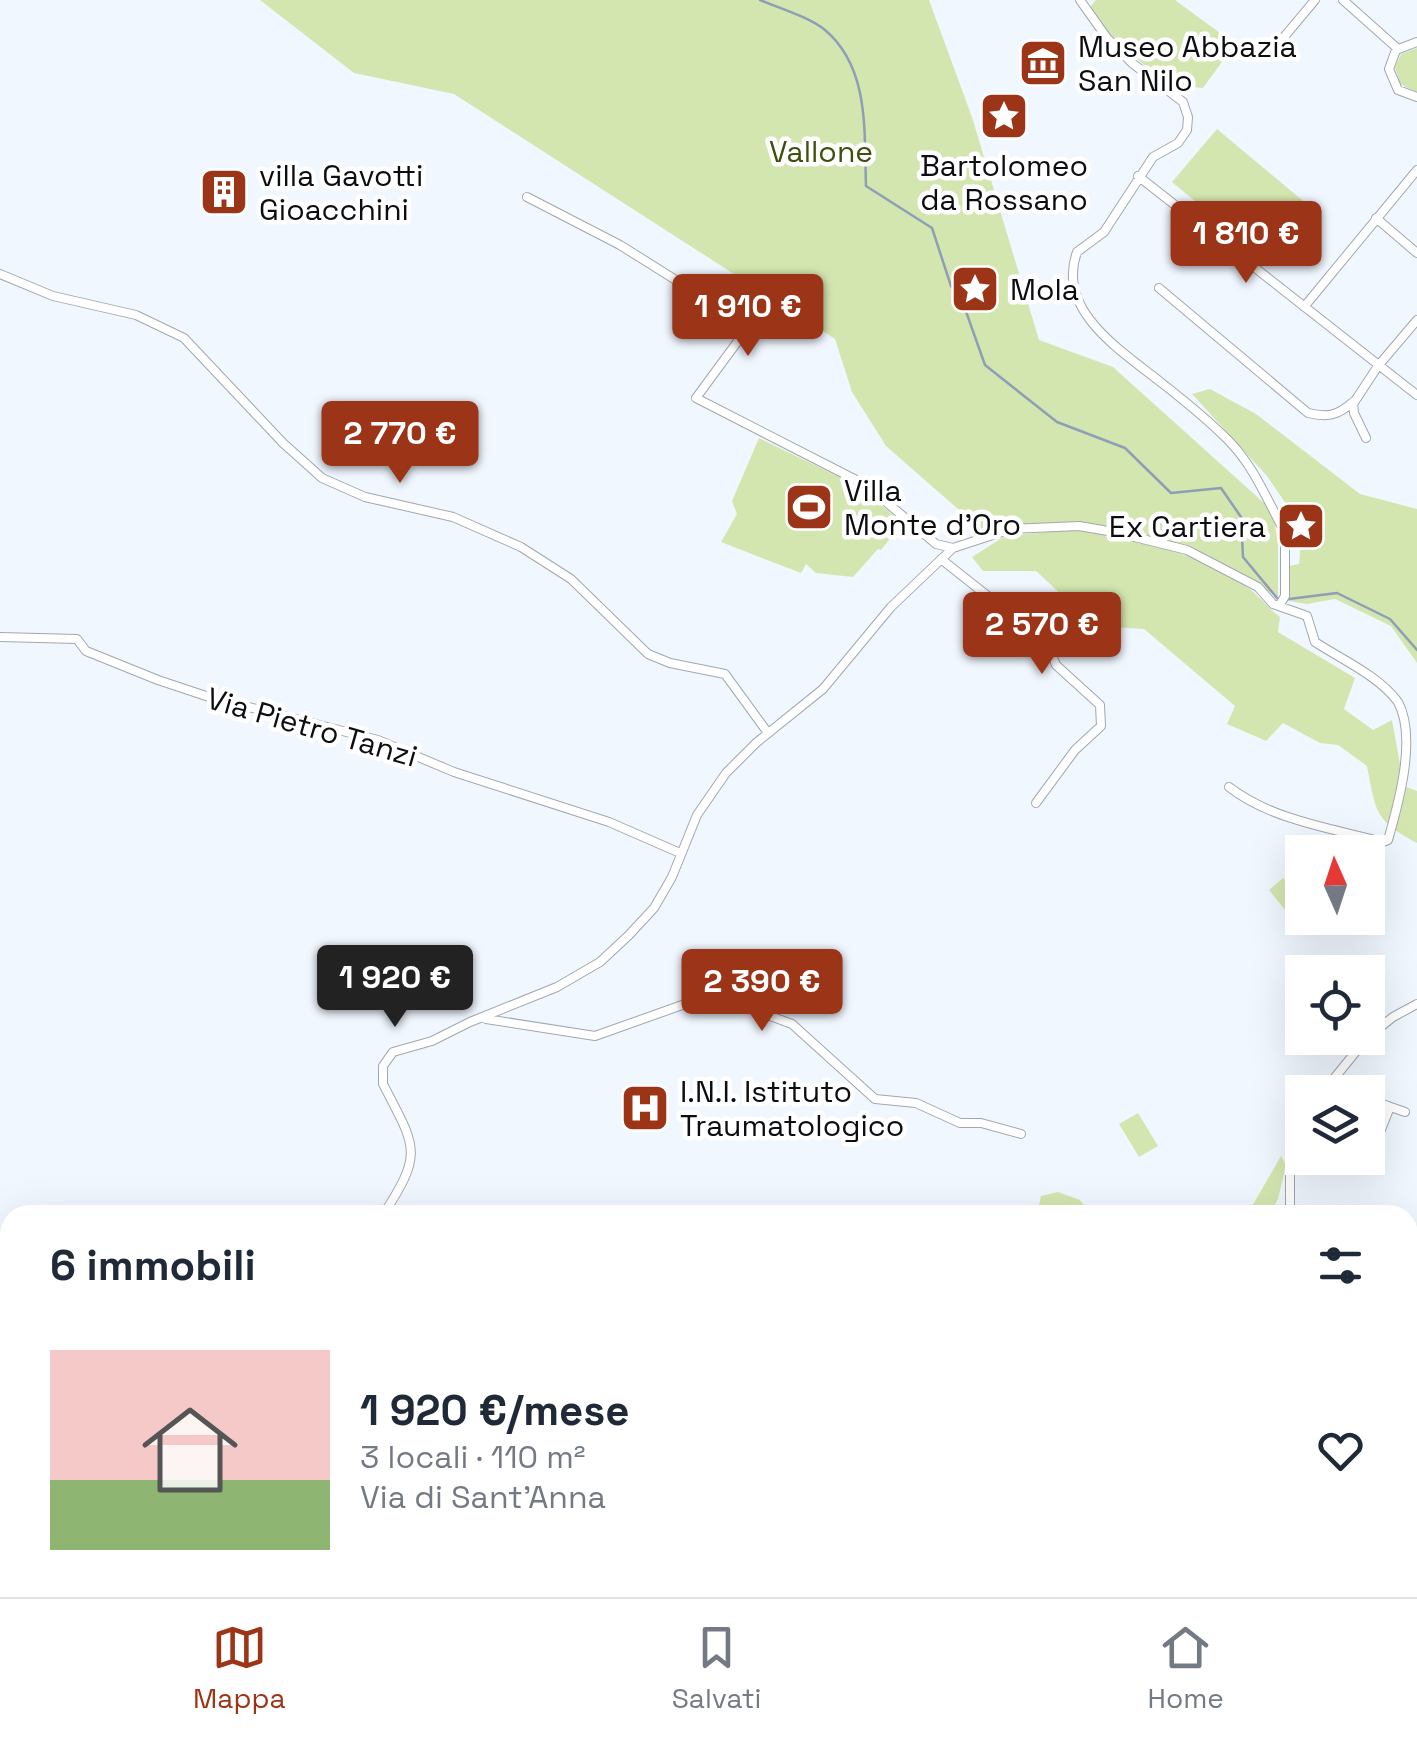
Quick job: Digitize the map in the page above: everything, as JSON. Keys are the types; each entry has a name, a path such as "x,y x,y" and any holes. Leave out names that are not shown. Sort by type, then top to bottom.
{"street":[{"path":"1081,0 1107,38 1145,74 1178,97 1186,108 1187,130 1178,142 1153,157 1104,232 1077,252 1072,274 1081,304 1099,334 1230,442 1250,466 1281,525"},
{"path":"1269,55 1315,0"},
{"path":"1342,0 1355,4 1398,49"},
{"path":"1417,42 1398,49 1390,62 1392,82 1400,92 1417,97"},
{"path":"1304,307 1417,170"},
{"path":"1138,176 1417,396"},
{"path":"527,197 620,246 749,326 696,398 866,485 936,544 954,548"},
{"path":"1376,218 1417,253"},
{"path":"0,274 48,295 136,315 187,340 283,443 322,478 365,497 464,521 538,556 580,587 651,656 725,674 768,733"},
{"path":"1160,288 1308,413 1322,416 1338,414 1352,404 1417,320"},
{"path":"1352,404 1366,438"},
{"path":"389,1205 410,1169 413,1144 383,1084 387,1058 401,1048 432,1041 557,987 600,962 654,908 715,787 733,764 840,672 891,607 954,548 1012,529 1079,526 1187,550 1258,587 1272,604 1308,616 1314,642 1382,687 1398,702 1404,715 1408,769 1388,840 1382,842 1301,821 1251,804 1229,787"},
{"path":"1280,604 1285,596 1285,548"},
{"path":"941,559 1025,621 1050,650 1056,665 1100,705 1101,726 1075,750 1036,803"},
{"name":"Via Pietro Tanzi","path":"0,637 77,639 86,652 158,680 378,740 454,772 609,822 680,853"},
{"path":"481,1018 595,1036 699,999 721,998 792,1024 875,1099 916,1103 946,1119 1021,1134"},
{"path":"1385,1023 1417,1004"},
{"path":"1336,1075 1352,1055"},
{"path":"1385,1105 1404,1112"},
{"path":"1385,1120 1390,1107"},
{"path":"1290,1175 1290,1205"}],"green space":[{"name":"Vallone","path":"260,0 929,0 972,117 1039,340 1113,367 1273,511 1278,545 1278,597 1191,546 1082,522 983,531 886,446 852,392 835,339 454,94 354,73"},
{"path":"1096,0 1175,0 1235,44 1203,88 1165,84 1110,34 1091,11"},
{"path":"1417,48 1417,92 1400,84 1395,67 1401,54"},
{"path":"1217,129 1308,205 1264,258 1172,182"},
{"path":"1210,389 1256,414 1360,494 1417,509 1417,663 1391,626 1335,599 1307,604 1288,601 1289,566 1299,564 1301,542 1322,533 1324,516 1291,511 1267,476 1192,394"},
{"name":"Villa Monte d'Oro","path":"759,438 862,488 865,499 872,498 897,518 899,527 853,577 816,573 806,564 801,573 721,542 737,514 732,501"},
{"path":"1079,529 1168,550 1232,577 1280,617 1278,632 1355,678 1344,709 1373,730 1392,720 1402,775 1398,784 1417,791 1417,843 1385,821 1375,805 1367,766 1338,745 1320,743 1283,723 1266,741 1227,724 1235,706 1144,629 1095,626 1036,571 983,571 972,557 1005,536"},
{"path":"1283,878 1285,910 1269,890"},
{"path":"1138,1113 1158,1146 1139,1157 1119,1124"},
{"path":"1281,1156 1285,1169 1275,1205 1253,1205"},
{"path":"1058,1192 1084,1205 1039,1205 1041,1196"}],"waterway":[{"path":"760,0 811,21 840,45 862,102 866,186 932,228 951,286 963,303 985,365 1057,422 1125,448 1171,493 1221,488 1241,517 1243,557 1277,598"},
{"path":"1289,599 1337,593 1390,619 1417,650"}],"tunnel":[{"path":"1281,525 1285,548"}],"place":[{"name":"Museo Abbazia San Nilo","path":"1043,63"},
{"name":"Bartolomeo da Rossano","path":"1004,116"},
{"name":"villa Gavotti Gioacchini","path":"224,192"},
{"name":"Mola","path":"975,289"},
{"name":"Villa Monte d'Oro","path":"809,507"},
{"name":"Ex Cartiera","path":"1301,526"},
{"name":"I.N.I. Istituto Traumatologico","path":"645,1108"}]}
